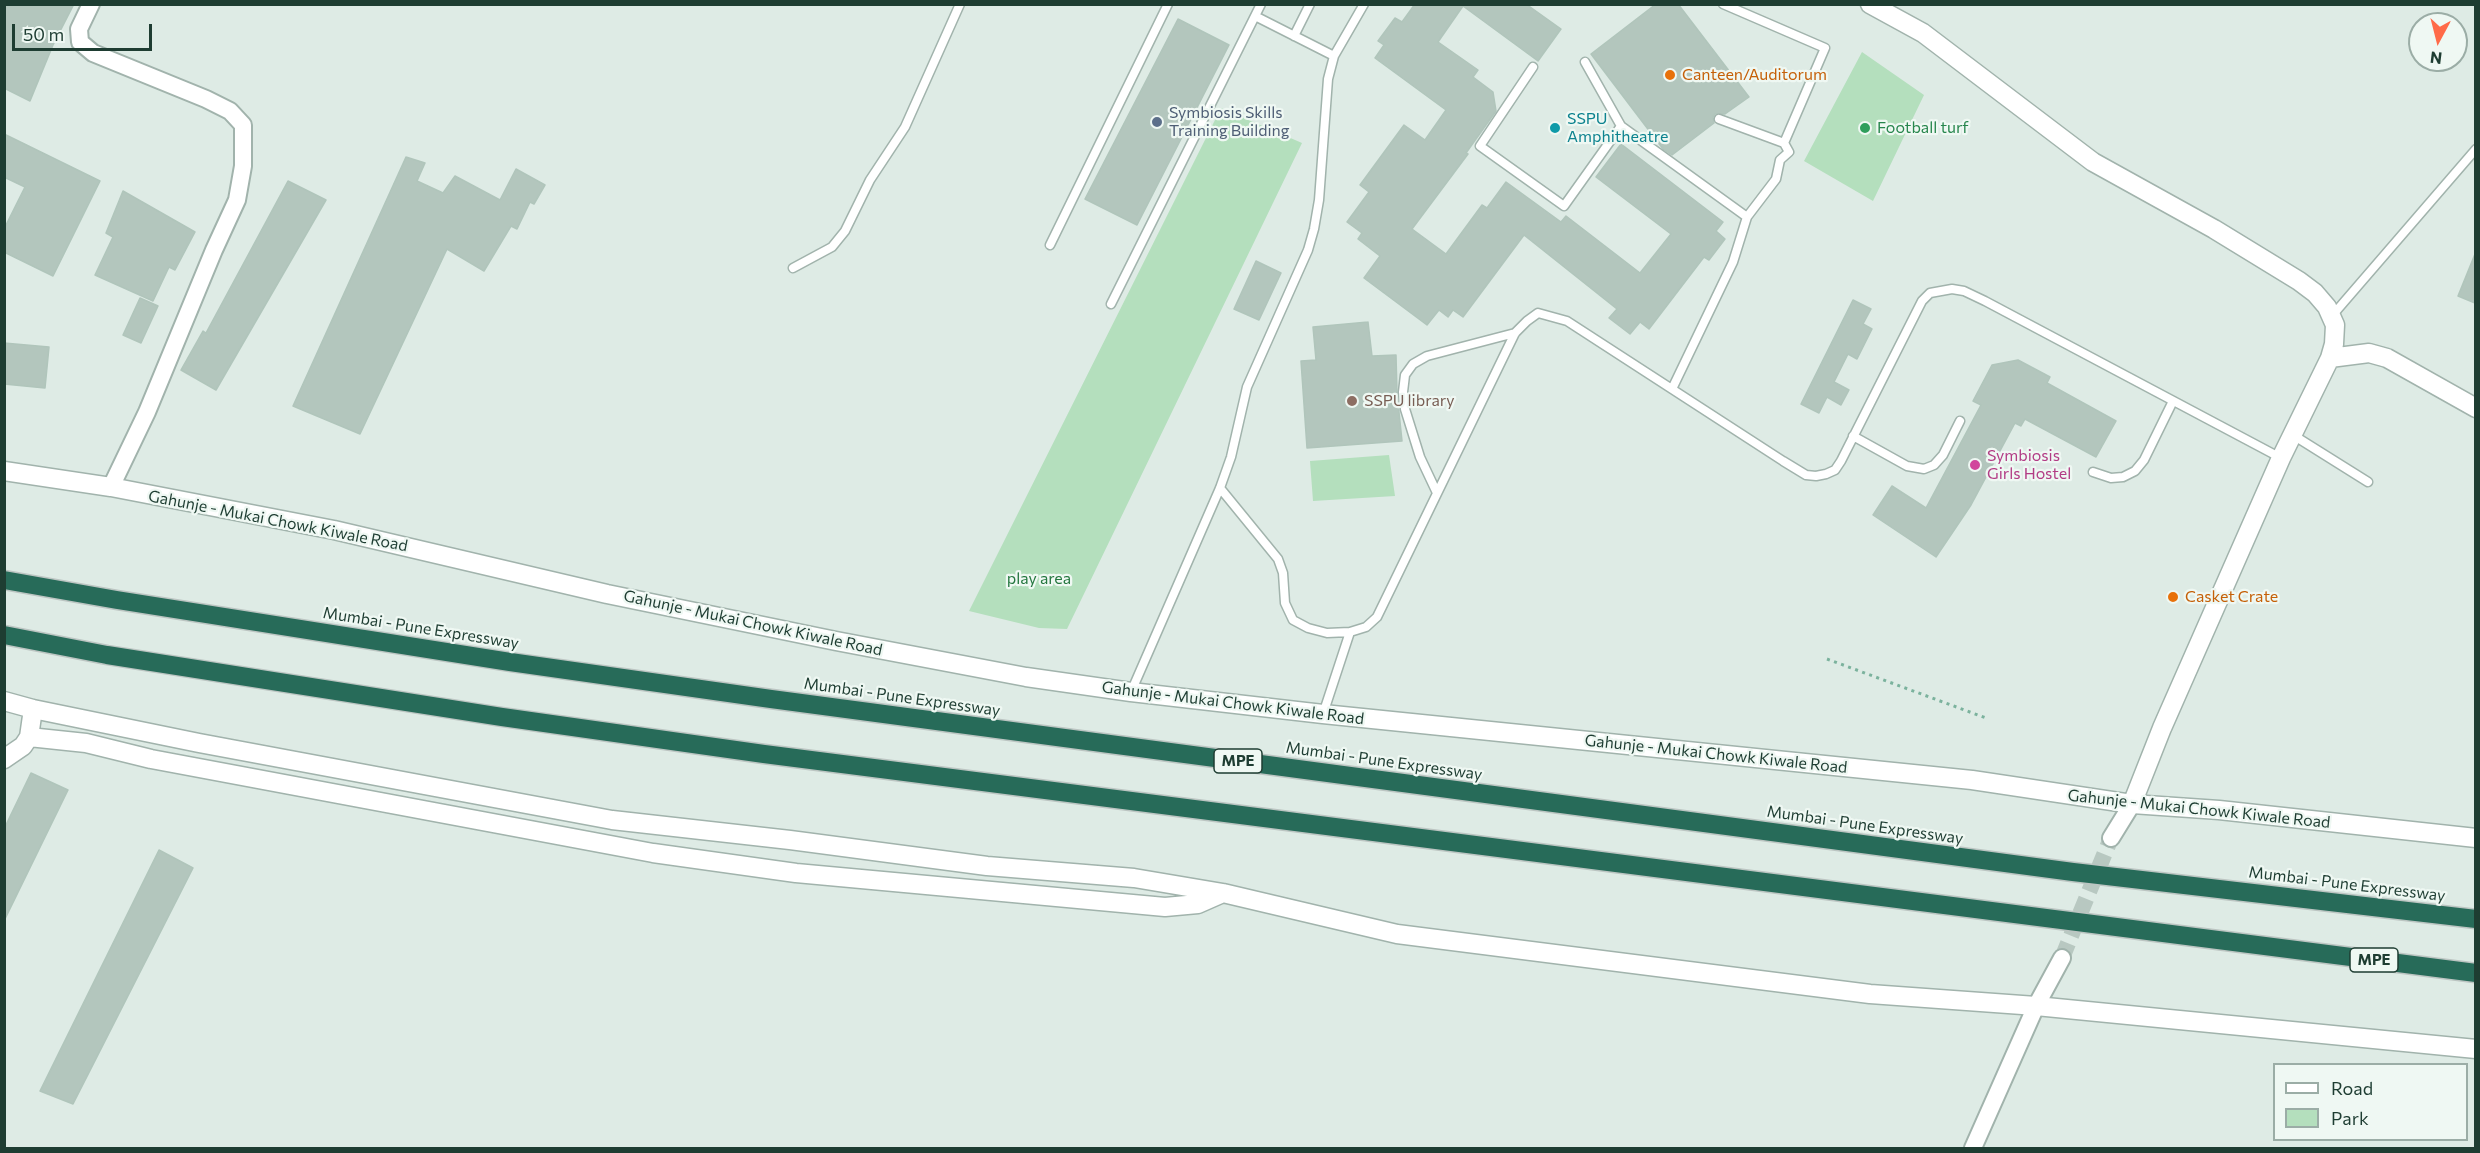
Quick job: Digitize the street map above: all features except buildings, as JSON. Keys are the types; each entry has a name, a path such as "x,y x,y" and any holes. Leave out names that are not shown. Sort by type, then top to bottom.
{"highway":[{"name":"Mumbai - Pune Expressway","path":"4,580 140,604 498,660 771,699 2061,870 2475,919"},
{"name":"MPE","path":"4,635 107,655 444,708 764,754 2475,973"}],"street":[{"path":"91,4 79,29 80,42 93,53 206,99 230,111 243,125 243,166 237,200 147,412 111,487"},
{"path":"1870,4 1923,33 2093,162 2214,229 2299,280 2327,307 2335,325 2334,344 2330,358 2281,458 2162,728 2132,804 2112,838"},
{"path":"2330,358 2370,353 2387,358 2475,408"},
{"name":"Gahunje - Mukai Chowk Kiwale Road","path":"4,471 111,487 334,530 753,625 1026,677 1131,692 1323,714 1972,780 2132,804 2219,810 2475,838"},
{"path":"4,701 33,710 612,820 790,840 987,866 1134,878 1223,893 1397,934 1870,994 2036,1006 2475,1049"},
{"path":"4,759 23,746 29,737 33,710"},
{"path":"29,737 86,743 151,759 653,853 796,873 1165,907 1198,904 1223,893"},
{"path":"1973,1149 2036,1006 2062,958"}],"lane":[{"path":"793,268 832,247 845,231 870,180 905,128 960,4"},
{"path":"1050,245 1168,4"},
{"path":"1111,304 1262,4"},
{"path":"1294,36 1310,4"},
{"path":"1131,692 1220,488 1231,457 1247,387 1297,277 1314,229 1319,200 1328,79 1334,56 1364,4"},
{"path":"1723,4 1825,48 1784,143"},
{"path":"1256,16 1334,56"},
{"path":"1585,62 1621,126 1747,217"},
{"path":"1533,67 1480,146 1564,206 1621,126"},
{"path":"1672,389 1734,262 1747,217 1776,179 1780,160 1789,152 1784,143 1719,118"},
{"path":"2331,316 2475,149"},
{"path":"1220,488 1278,559 1283,573 1287,612 1293,620 1308,628 1327,633 1350,632 1366,627 1377,617 1515,333 1538,313 1568,321 1806,475 1826,474 1835,470 1922,301 1930,293 1952,289 1964,291 2281,458"},
{"path":"1437,493 1420,457 1405,409 1403,392 1405,375 1413,364 1427,356 1515,333"},
{"path":"2093,472 2111,478 2123,477 2136,471 2174,401"},
{"path":"1853,436 1907,466 1924,469 1935,465 1943,455 1960,421"},
{"path":"2292,434 2368,482"},
{"path":"1323,714 1350,632"}],"path":[{"path":"1827,659 1986,718"}],"green space":[{"name":"Football turf","path":"1862,52 1924,95 1873,201 1804,161"},
{"name":"play area","path":"1221,108 1302,143 1067,629 1039,628 969,611"},
{"path":"1389,455 1395,496 1313,501 1310,461"}],"tunnel":[{"path":"2062,958 2111,838"}],"place":[{"name":"Canteen/Auditorum","path":"1670,75"},
{"name":"Symbiosis Skills Training Building","path":"1157,122"},
{"name":"SSPU Amphitheatre","path":"1555,128"},
{"name":"Football turf","path":"1865,128"},
{"name":"SSPU library","path":"1352,401"},
{"name":"Symbiosis Girls Hostel","path":"1975,465"},
{"name":"Casket Crate","path":"2173,597"}]}
